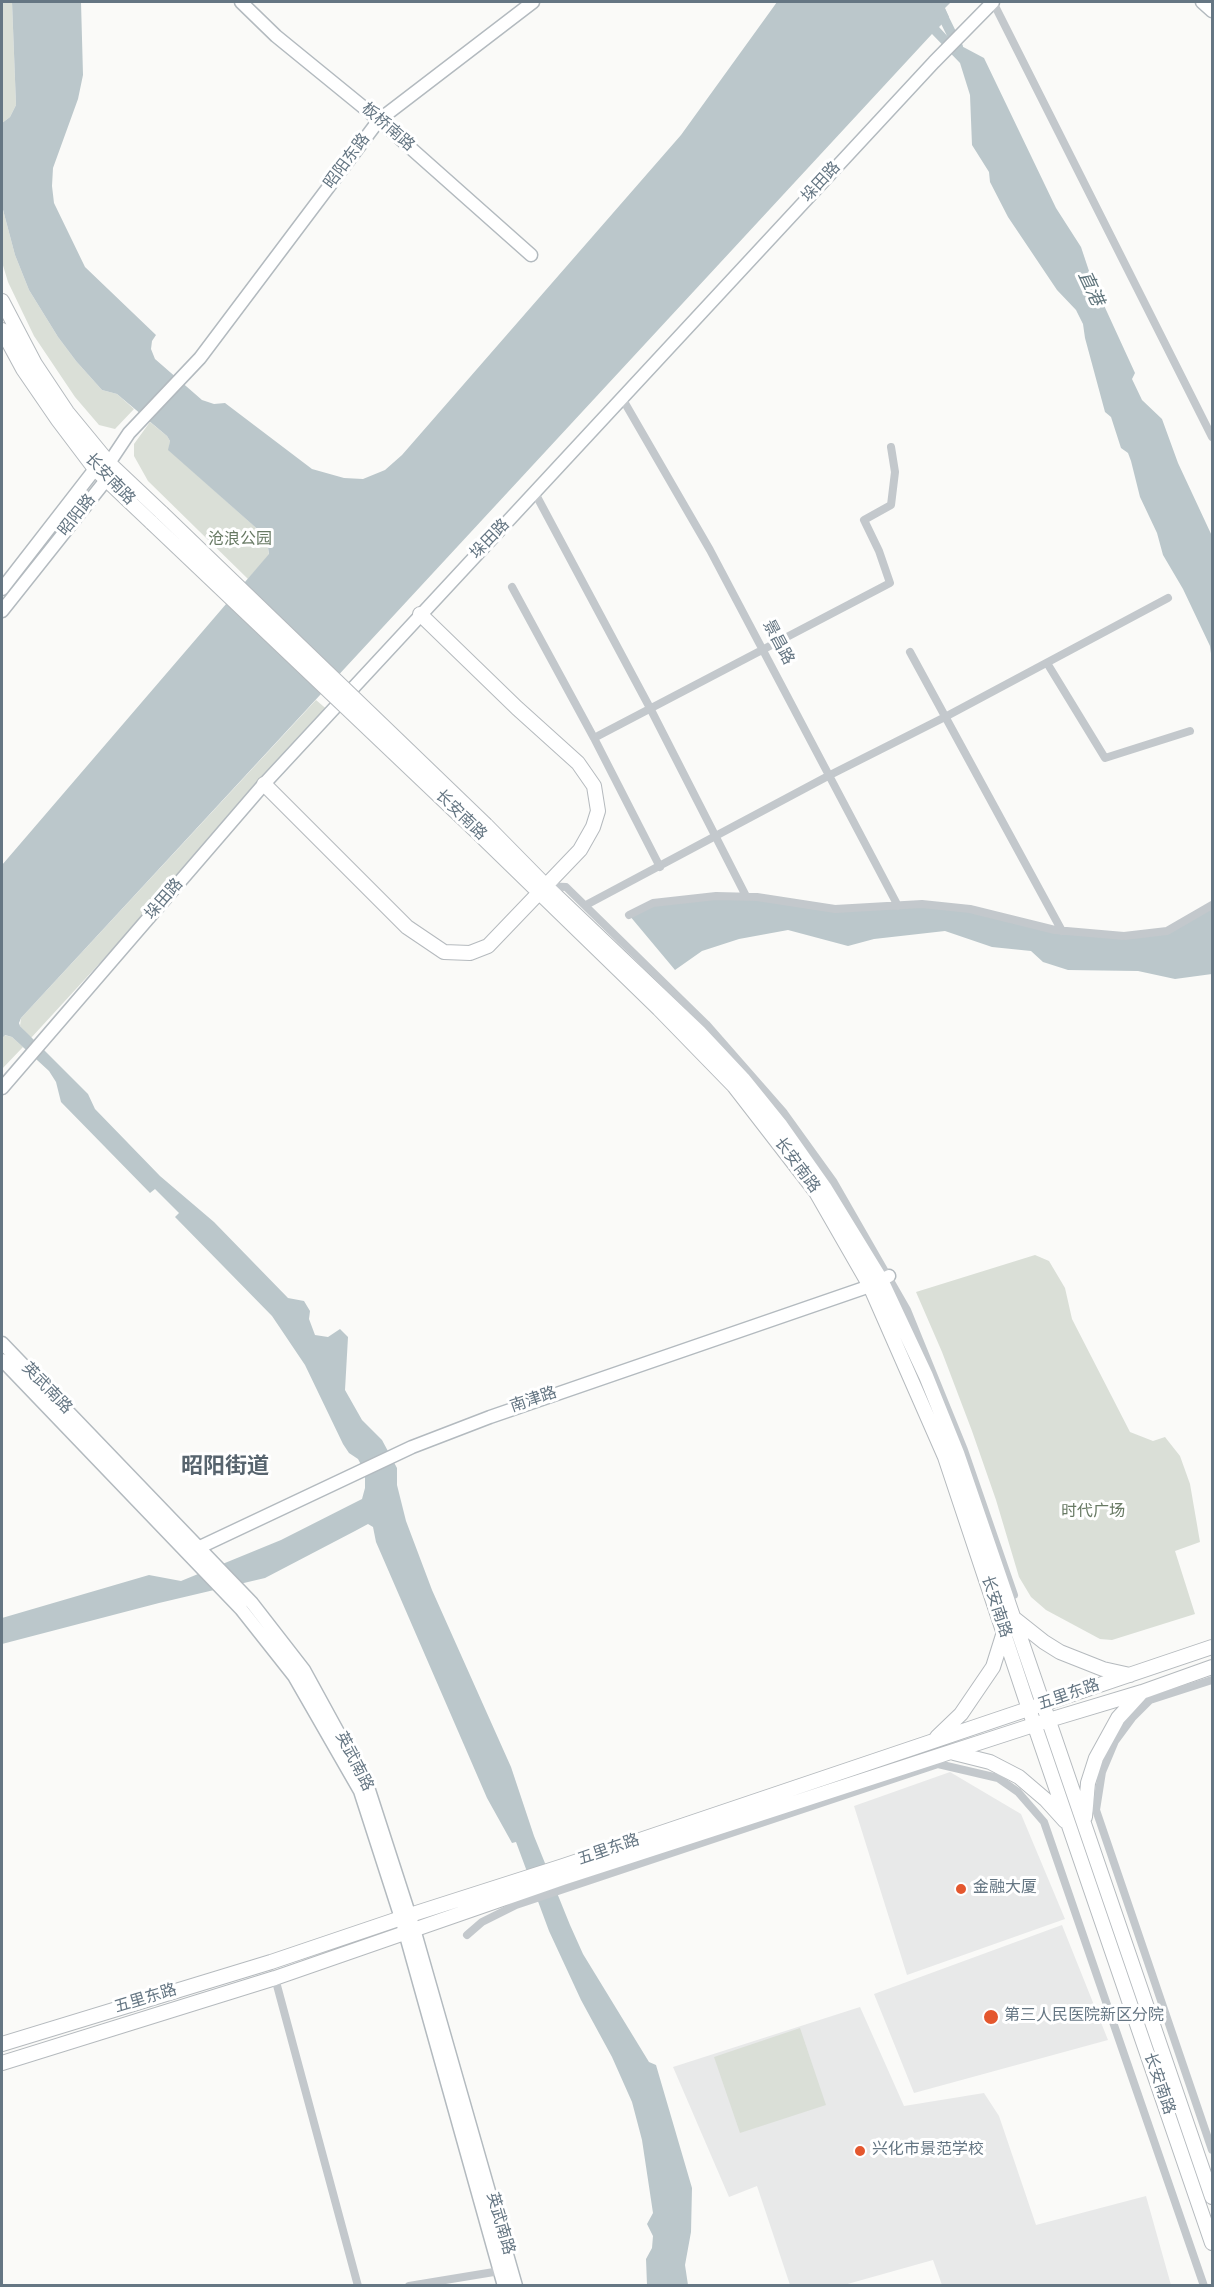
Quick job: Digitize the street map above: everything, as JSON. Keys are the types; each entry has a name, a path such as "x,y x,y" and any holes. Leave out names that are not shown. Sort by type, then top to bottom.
{"main road":[{"name":"长安南路","path":"2,301 35,364 67,412 157,518 482,829 734,1086 816,1192 880,1281 921,1365 957,1453 1212,2197"},
{"name":"长安南路","path":"2,330 35,386 95,469 106,480 157,518"},
{"path":"264,784 407,927 444,952 470,953 488,946 580,850 594,827 598,812 594,786 578,764 420,614"},
{"name":"长安南路","path":"880,1281 945,1457 1029,1710 1212,2242"},
{"path":"1013,1618 1060,1652 1103,1669 1130,1675"},
{"path":"932,1741 961,1714 980,1688 993,1667 1004,1632"},
{"name":"五里东路","path":"564,1878 932,1741 1045,1705 1212,1647"},
{"name":"五里东路","path":"2,2044 271,1962 405,1916 564,1878 1049,1720 1142,1692 1212,1667"},
{"path":"1085,1825 1088,1783 1096,1758 1118,1718 1142,1692"},
{"path":"952,1753 990,1762 1019,1777 1046,1800 1069,1825"},
{"name":"五里东路","path":"2,2063 275,1978 409,1931 502,1893"}],"street":[{"name":"板桥南路","path":"241,2 276,36 379,120 531,255"},
{"name":"昭阳东路","path":"109,463 129,433 200,358 379,120 533,2"},
{"path":"993,2 1212,437"},
{"name":"垛田路","path":"2,1088 264,784 934,62 993,2"},
{"path":"1202,2 1212,11"},
{"name":"景昌路","path":"622,398 710,550 898,906"},
{"path":"594,738 890,584 879,551 864,520 891,505 895,472 891,447"},
{"name":"昭阳路","path":"2,589 95,469 109,463"},
{"name":"昭阳路","path":"2,611 106,480 109,463"},
{"path":"536,493 746,896"},
{"path":"512,587 594,738 660,867"},
{"path":"586,905 1168,598"},
{"path":"910,652 1062,931"},
{"path":"1047,663 1105,758 1190,731"},
{"path":"543,890 566,886 706,1024 758,1080 833,1181 880,1281 907,1310 933,1372 1014,1594"},
{"path":"629,915 652,903 716,896 746,896 835,909 922,904 970,909 1062,931 1124,936 1167,931 1212,905"},
{"name":"南津路","path":"196,1552 412,1447 522,1405 880,1281"},
{"name":"英武南路","path":"2,1343 304,1670 368,1786 504,2286"},
{"name":"英武南路","path":"2,1360 196,1552"},
{"path":"1212,1680 1150,1700 1132,1718 1115,1741 1102,1772 1096,1810 1212,2150"},
{"path":"467,1935 482,1922 564,1878 938,1764 998,1778 1018,1792 1044,1822 1204,2286"},
{"name":"英武南路","path":"409,1931 516,2286"},
{"path":"275,1978 358,2286"},
{"path":"409,2286 500,2271"}],"shaded area":[{"name":"金融大厦","path":"950,1772 1021,1814 1065,1919 907,1975 854,1806"},
{"name":"第三人民医院新区分院","path":"1062,1925 1108,2040 914,2093 874,1994"},
{"name":"兴化市景范学校","path":"860,2007 904,2106 984,2093 999,2116 1036,2225 1146,2196 1171,2285 942,2285 933,2260 844,2285 790,2285 757,2186 729,2197 673,2067"}],"green space":[{"path":"2,2 12,2 16,105 10,117 2,123"},
{"path":"2,206 15,255 29,290 58,337 102,390 117,394 134,409 115,429 99,425 75,397 34,336 8,282 2,262"},
{"name":"沧浪公园","path":"150,422 167,436 170,441 169,450 263,534 267,541 269,555 248,579 148,481 134,456 134,444"},
{"path":"316,700 330,712 31,1038 20,1026 21,1018"},
{"path":"4,1035 12,1037 23,1047 2,1069 2,1038"},
{"name":"时代广场","path":"1035,1255 1049,1261 1065,1288 1072,1319 1130,1432 1153,1441 1165,1437 1180,1456 1190,1484 1200,1542 1175,1551 1195,1614 1112,1640 1100,1639 1046,1610 1031,1597 1019,1577 972,1431 916,1292"},
{"path":"800,2028 826,2105 740,2133 714,2057"}],"water":[{"path":"12,2 81,2 83,75 78,99 53,168 52,186 54,203 85,267 156,335 151,349 155,359 202,400 214,404 225,403 312,469 344,478 363,479 385,470 402,455 681,135 777,2 951,2 945,8 949,17 939,27 952,41 984,58 1056,208 1081,247 1091,277 1135,373 1132,379 1142,400 1162,419 1178,463 1212,536 1212,661 1210,646 1183,589 1163,555 1157,533 1140,497 1128,453 1121,448 1111,417 1105,412 1083,324 1076,310 1057,290 1008,217 990,182 989,172 972,145 970,95 960,63 932,34 21,1018 19,1023 88,1094 95,1109 160,1176 214,1222 288,1298 304,1301 310,1311 309,1319 315,1335 328,1337 340,1329 348,1337 345,1390 362,1420 382,1440 397,1468 397,1485 406,1521 432,1590 511,1767 534,1836 570,1925 583,1954 649,2062 656,2065 692,2188 691,2232 685,2265 688,2285 647,2285 646,2259 652,2248 653,2236 647,2224 653,2213 642,2140 632,2102 549,1931 516,1842 512,1843 487,1798 376,1542 373,1527 368,1524 265,1578 2,1644 2,1618 149,1575 181,1581 281,1540 362,1499 365,1488 365,1472 358,1459 349,1453 343,1444 305,1365 272,1316 175,1217 179,1213 155,1189 150,1193 61,1102 56,1082 49,1071 12,1037 5,1035 2,1038 2,865 269,554 267,541 263,534 168,450 170,441 167,436 117,394 102,390 58,337 29,290 15,255 2,206 2,123 10,117 16,105"},
{"path":"716,896 835,909 922,904 970,909 1055,930 1124,936 1167,931 1212,905 1212,974 1175,979 1138,971 1068,970 1043,962 1031,951 992,947 945,931 874,939 848,946 788,930 739,939 702,951 675,970 629,915 653,903"}],"waterway":[{"name":"直港","path":"936,2 958,47"}],"place":[{"name":"金融大厦","path":"961,1889"},
{"name":"第三人民医院新区分院","path":"991,2017"},
{"name":"兴化市景范学校","path":"860,2151"}],"district":[{"name":"昭阳街道","path":"225,1469"}]}
